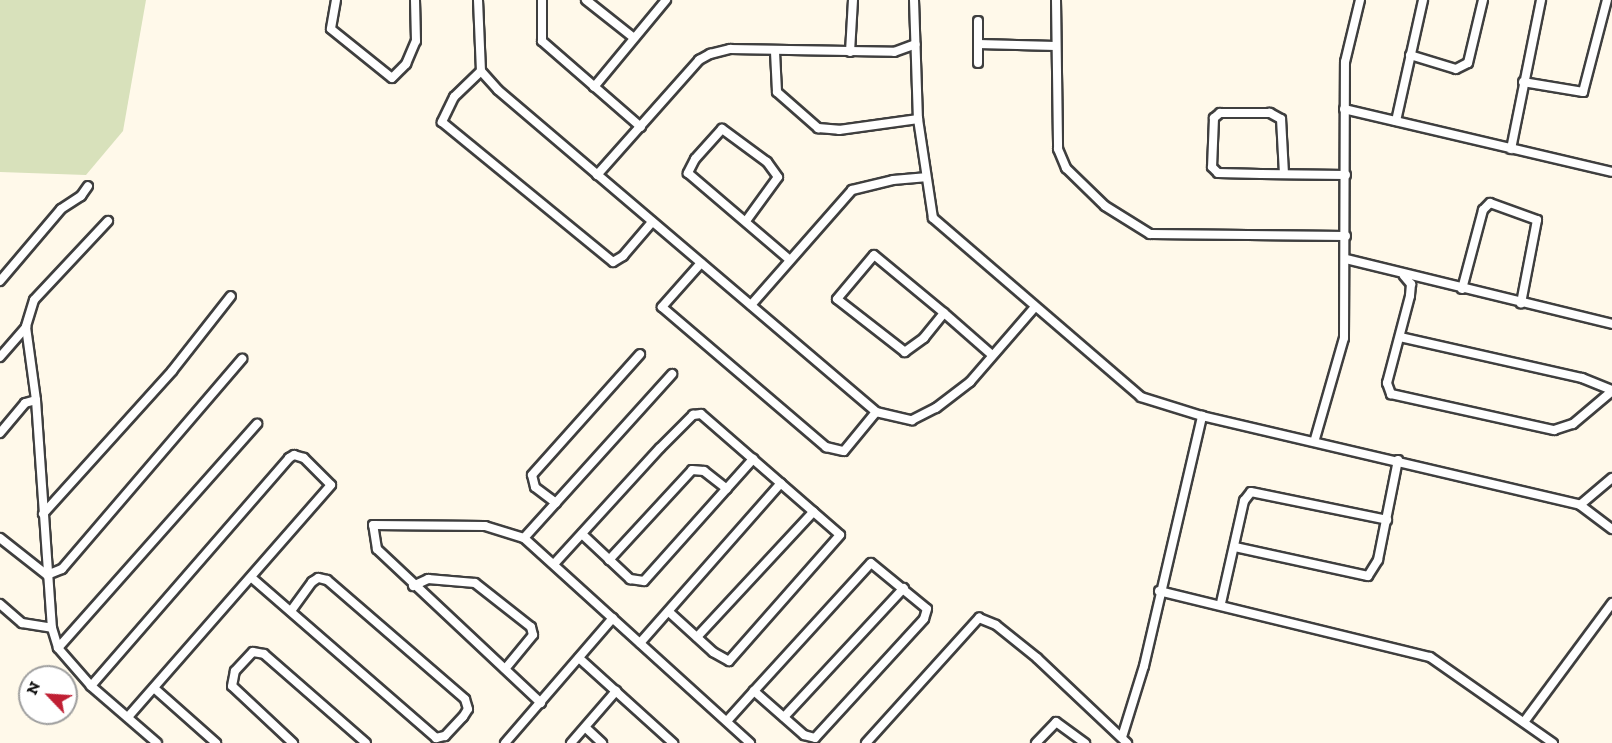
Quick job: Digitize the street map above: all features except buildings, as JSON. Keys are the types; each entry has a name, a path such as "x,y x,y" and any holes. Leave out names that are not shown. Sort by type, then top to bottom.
{"street":[{"path":"336,0 331,29 392,78 406,64 416,41 415,0"},
{"path":"478,0 481,71 597,175 876,412 904,420 924,415 962,389 1035,307"},
{"path":"542,0 542,41 641,127"},
{"path":"586,0 634,38"},
{"path":"594,87 666,0"},
{"path":"850,52 853,0"},
{"path":"914,0 918,118 925,177 933,218 1141,397 1202,416 1315,440 1580,504 1612,530"},
{"path":"1056,0 1060,157 1089,190 1132,226 1159,236 1346,236"},
{"path":"1315,440 1344,338 1345,62 1360,0"},
{"path":"1395,121 1423,0"},
{"path":"1410,56 1456,69 1468,63 1483,0"},
{"path":"1510,149 1541,0"},
{"path":"1523,82 1583,92 1607,0"},
{"path":"978,21 978,63"},
{"path":"597,175 699,60 710,54 730,49 775,52 894,52 916,44"},
{"path":"978,44 1056,46"},
{"path":"775,52 777,92 818,128 839,130 918,118"},
{"path":"481,71 454,98 442,122 613,262 623,256 652,222"},
{"path":"1344,109 1612,172"},
{"path":"1284,174 1281,119 1270,113 1220,113 1214,118 1212,167 1218,172 1284,174 1346,175"},
{"path":"746,221 778,177 767,162 722,129 695,159 688,173 790,260"},
{"path":"751,305 852,190 871,184 925,177"},
{"path":"0,281 61,209 81,196 88,186"},
{"path":"1462,289 1483,210 1490,203 1537,220 1521,303"},
{"path":"108,221 34,300 26,327 36,400 52,628 58,648 91,686 157,743"},
{"path":"944,313 924,338 905,352 837,299 874,255 944,313 992,355"},
{"path":"1346,259 1404,276 1612,324"},
{"path":"701,263 662,307 826,447 844,451 876,412"},
{"path":"1400,337 1582,378 1612,390 1573,424 1554,430 1391,394 1387,383 1411,290 1404,276"},
{"path":"43,514 172,372 231,296"},
{"path":"0,357 26,327"},
{"path":"556,502 535,487 532,475 640,354"},
{"path":"47,574 68,563 242,359"},
{"path":"524,538 672,374"},
{"path":"0,433 25,403 36,400"},
{"path":"554,564 693,415 701,414 838,532 838,539 731,660 725,660 669,612"},
{"path":"866,743 979,618 996,625 1037,658 1125,740 1202,416"},
{"path":"58,648 257,424"},
{"path":"91,686 289,458 299,456 331,485 128,717"},
{"path":"582,534 634,581 648,579 753,459"},
{"path":"1235,547 1364,577 1376,567 1398,460"},
{"path":"609,560 692,470 704,471 727,489"},
{"path":"1580,504 1612,478"},
{"path":"640,643 781,483"},
{"path":"1221,603 1245,501 1251,492 1387,520"},
{"path":"697,637 813,512"},
{"path":"541,703 413,586 376,549 373,525 485,526 524,538 750,743"},
{"path":"0,538 47,574"},
{"path":"727,721 754,691 871,563 927,609 924,620 817,737 812,739 754,691"},
{"path":"252,578 436,738 453,729 468,710 465,699 327,580 318,578 312,582 291,611"},
{"path":"413,586 429,579 475,583 531,627 533,635 505,669"},
{"path":"784,717 904,588"},
{"path":"1159,591 1221,603 1430,657 1553,743"},
{"path":"1524,722 1612,603"},
{"path":"0,604 22,623 52,628"},
{"path":"505,743 613,618"},
{"path":"293,743 232,686 235,672 253,652 264,654 366,743"},
{"path":"579,658 673,743"},
{"path":"154,688 216,743"},
{"path":"571,743 616,691"},
{"path":"1036,743 1056,722 1085,743"},
{"path":"586,728 603,743"}],"green space":[{"path":"0,0 146,0 123,131 86,175 0,172"}]}
